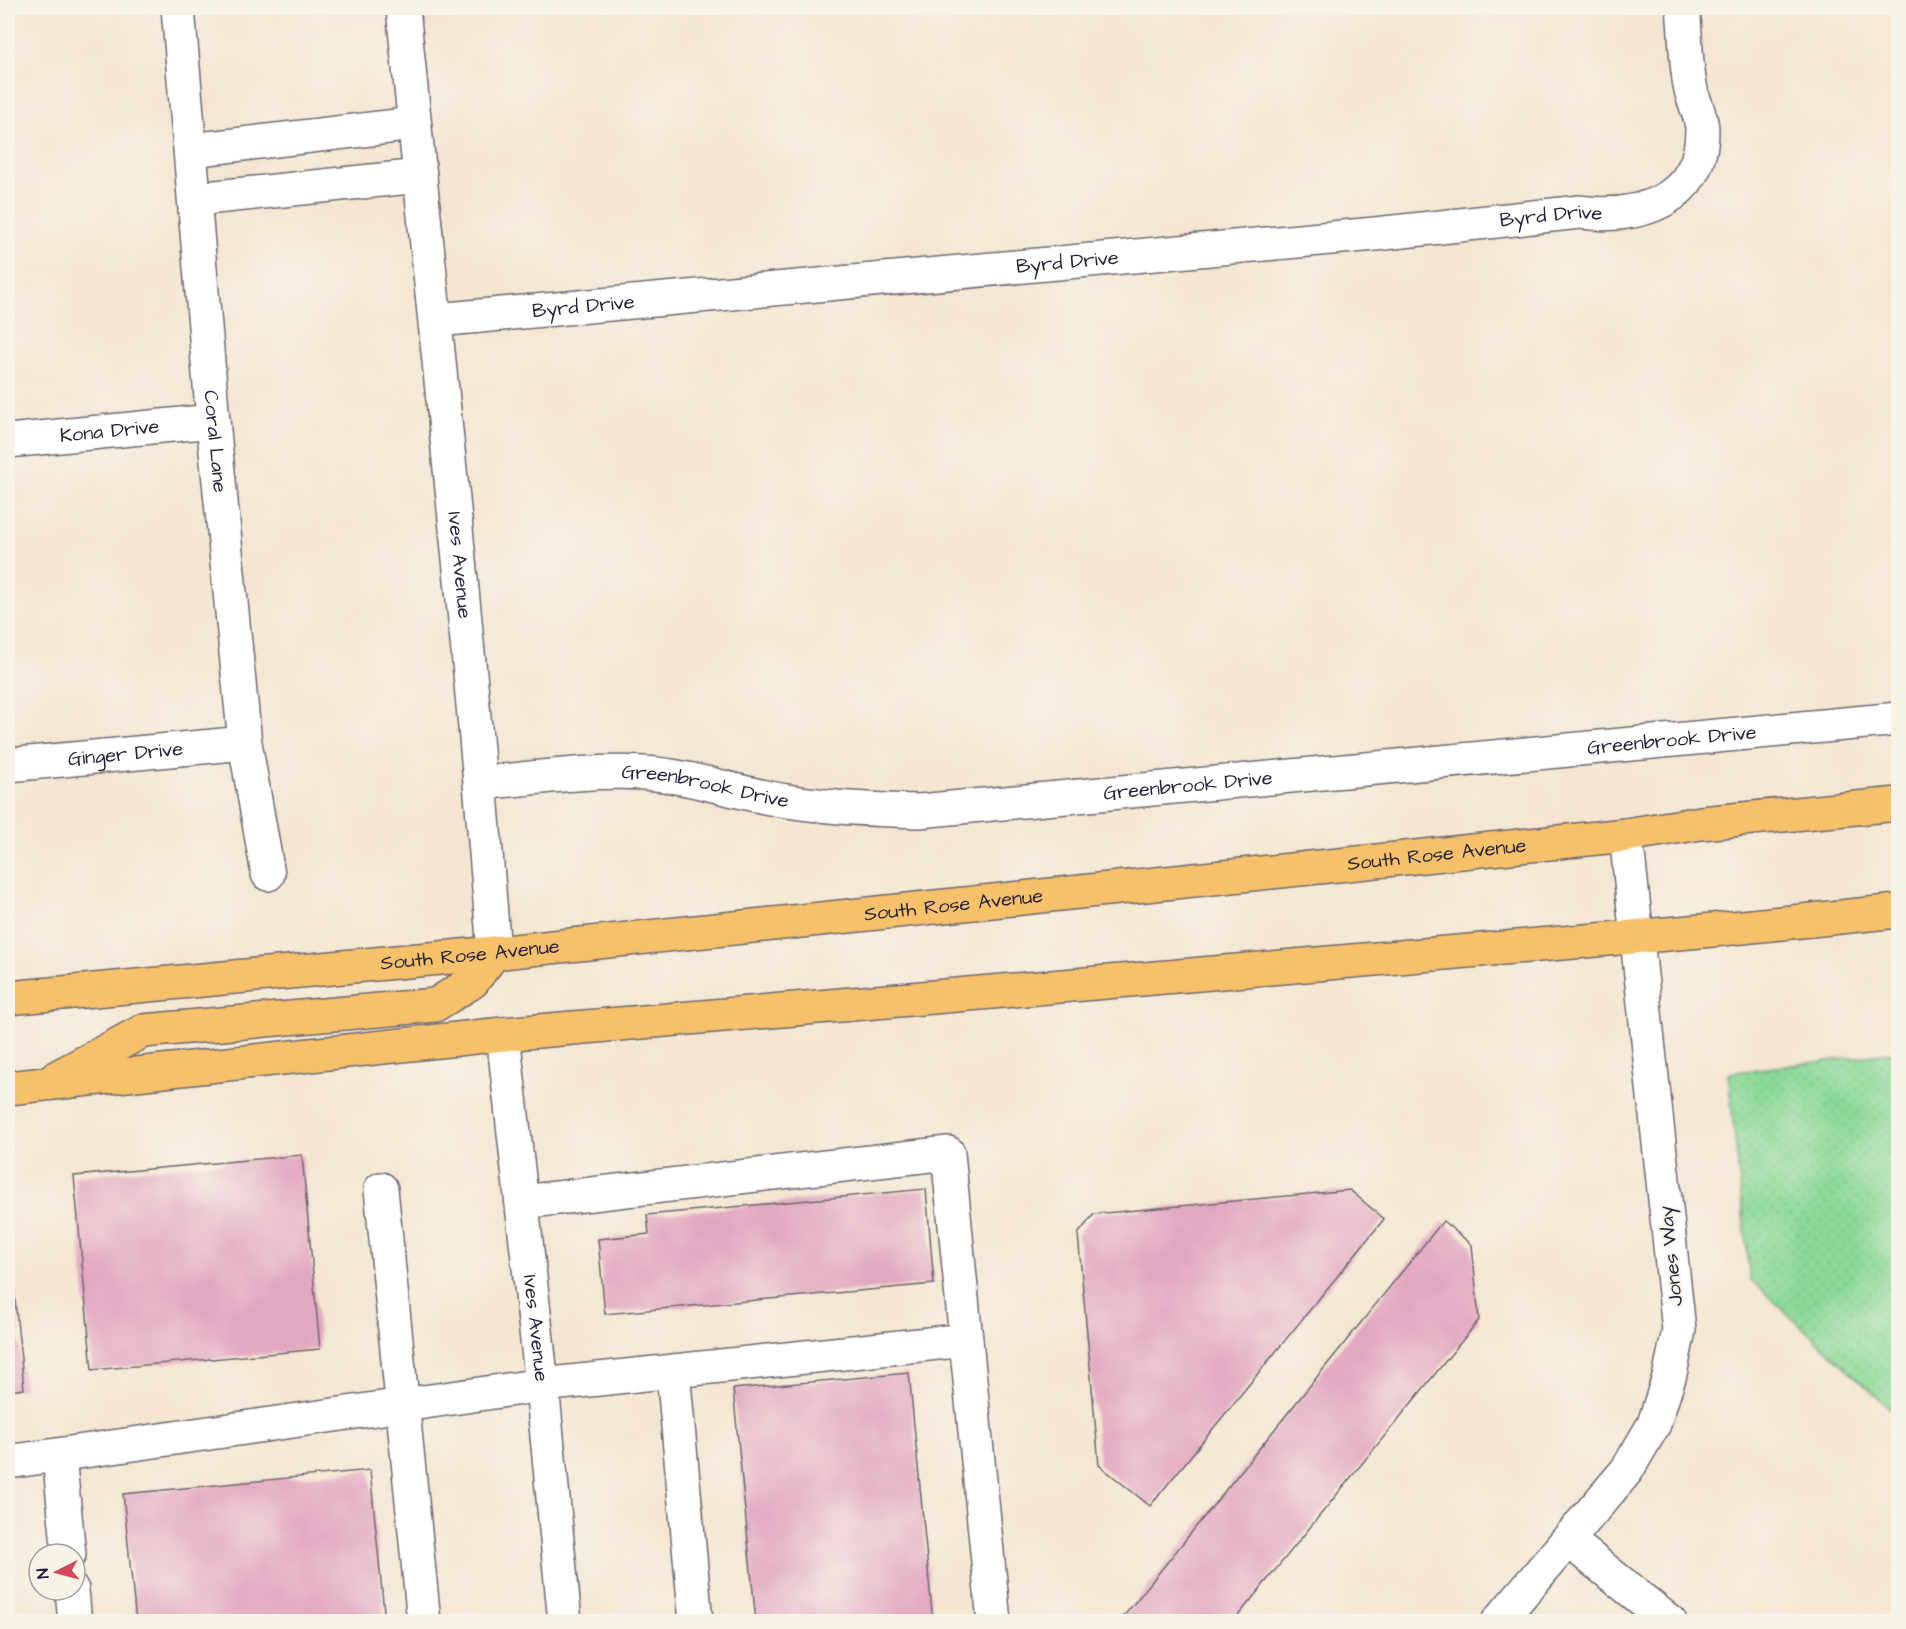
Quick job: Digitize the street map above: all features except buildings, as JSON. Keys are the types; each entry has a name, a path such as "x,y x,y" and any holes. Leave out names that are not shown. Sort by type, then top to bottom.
{"main road":[{"name":"South Rose Avenue","path":"8,998 494,953 1626,835 1701,823 1899,804"},
{"path":"8,1088 503,1035 1899,911"},
{"path":"42,1085 142,1031 435,1005 472,982 494,953"}],"street":[{"name":"Coral Lane","path":"178,8 196,199 213,421 245,743 268,874"},
{"name":"Ives Avenue","path":"403,8 481,783 494,953"},
{"name":"Byrd Drive","path":"436,320 1363,236 1580,212 1607,215 1633,213 1665,200 1689,179 1700,154 1702,128 1691,90 1683,8"},
{"path":"191,150 414,124"},
{"path":"196,199 420,176"},
{"name":"Kona Drive","path":"8,441 213,421"},
{"name":"Greenbrook Drive","path":"481,783 584,772 646,773 707,783 786,801 856,809 919,811 1899,718"},
{"name":"Ginger Drive","path":"8,765 245,743"},
{"name":"Jones Way","path":"1498,1622 1627,1470 1654,1424 1670,1374 1679,1330 1626,835"},
{"name":"Ives Avenue","path":"503,1035 542,1385 564,1622"},
{"path":"522,1202 948,1153 994,1622"},
{"path":"381,1189 424,1622"},
{"path":"8,1462 542,1385 966,1340"},
{"path":"673,1372 696,1622"},
{"path":"58,1456 68,1542"},
{"path":"1568,1540 1670,1622"},
{"path":"73,1602 75,1622"}],"green space":[{"path":"1898,1052 1898,1416 1750,1279 1728,1073"}]}
